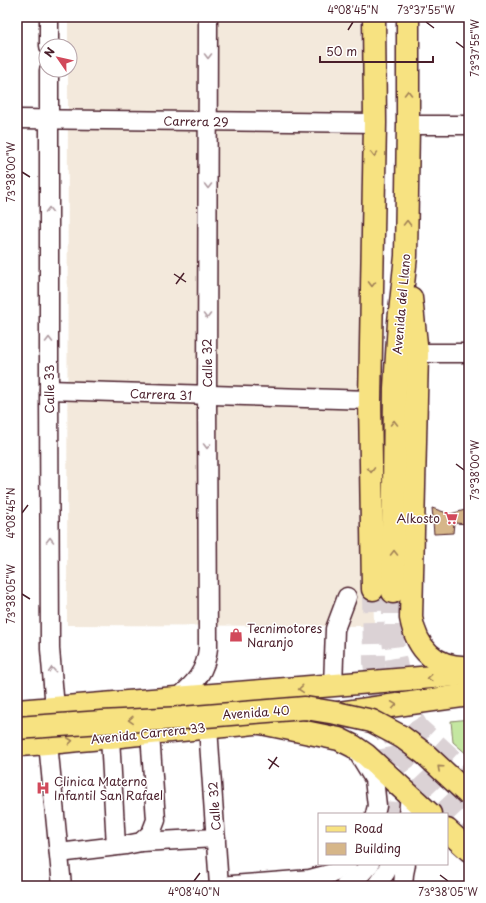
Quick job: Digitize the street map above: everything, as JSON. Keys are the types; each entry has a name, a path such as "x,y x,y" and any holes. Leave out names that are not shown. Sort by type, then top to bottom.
{"main road":[{"name":"Avenida del Llano","path":"374,17 375,123 370,400 383,590 394,388 406,256 408,17"},
{"path":"406,256 416,353 411,618 415,636 422,647 432,657 447,665 469,667"},
{"path":"17,712 469,674"},
{"name":"Avenida Carrera 33","path":"17,744 48,743 261,723 469,695"},
{"name":"Avenida 40","path":"17,728 182,718 305,708 336,713 372,722 402,737 424,754 469,795"},
{"path":"261,723 339,739 353,746 366,755 409,804 428,813"},
{"path":"448,831 469,850"}],"street":[{"path":"49,38 50,17"},
{"name":"Calle 32","path":"177,699 193,685 203,668 207,655 208,17"},
{"name":"Calle 33","path":"49,78 50,649 55,708"},
{"name":"Carrera 29","path":"17,119 375,123"},
{"path":"408,125 469,125"},
{"path":"416,353 469,353"},
{"name":"Carrera 31","path":"49,390 370,400"},
{"path":"333,686 336,629 347,597"},
{"name":"Calle 32","path":"208,727 219,886"},
{"path":"141,842 151,833 156,820 150,733"},
{"path":"110,737 116,846"},
{"path":"48,743 62,886"},
{"path":"353,746 374,779 375,813"},
{"path":"59,853 141,842 216,838"},
{"path":"448,841 469,850"},
{"path":"219,886 310,879 333,872 345,865"},
{"path":"345,886 360,875 369,865"},
{"path":"376,886 390,865"},
{"path":"403,886 406,865"}],"shaded area":[{"path":"68,17 361,17 374,626 67,625 68,78 78,78 78,38 68,38"}],"green space":[{"path":"19,288 18,338 21,418 17,418 17,289"},
{"path":"469,719 469,756 453,742 451,721"}],"building":[{"name":"Alkosto","path":"432,508 450,514 469,509 469,524 454,523 453,533 434,534 433,522 431,522 431,518 433,518"}],"tunnel":[{"path":"373,589 374,662 378,693 384,721 406,758 418,774 469,828"},
{"path":"393,592 393,640 395,657 407,710 418,728 469,775"},
{"path":"384,721 390,760 391,782 388,813"}],"place":[{"name":"Alkosto","path":"451,518"},
{"name":"Tecnimotores Naranjo","path":"236,635"},
{"name":"Clinica Materno Infantil San Rafael","path":"43,788"}]}
